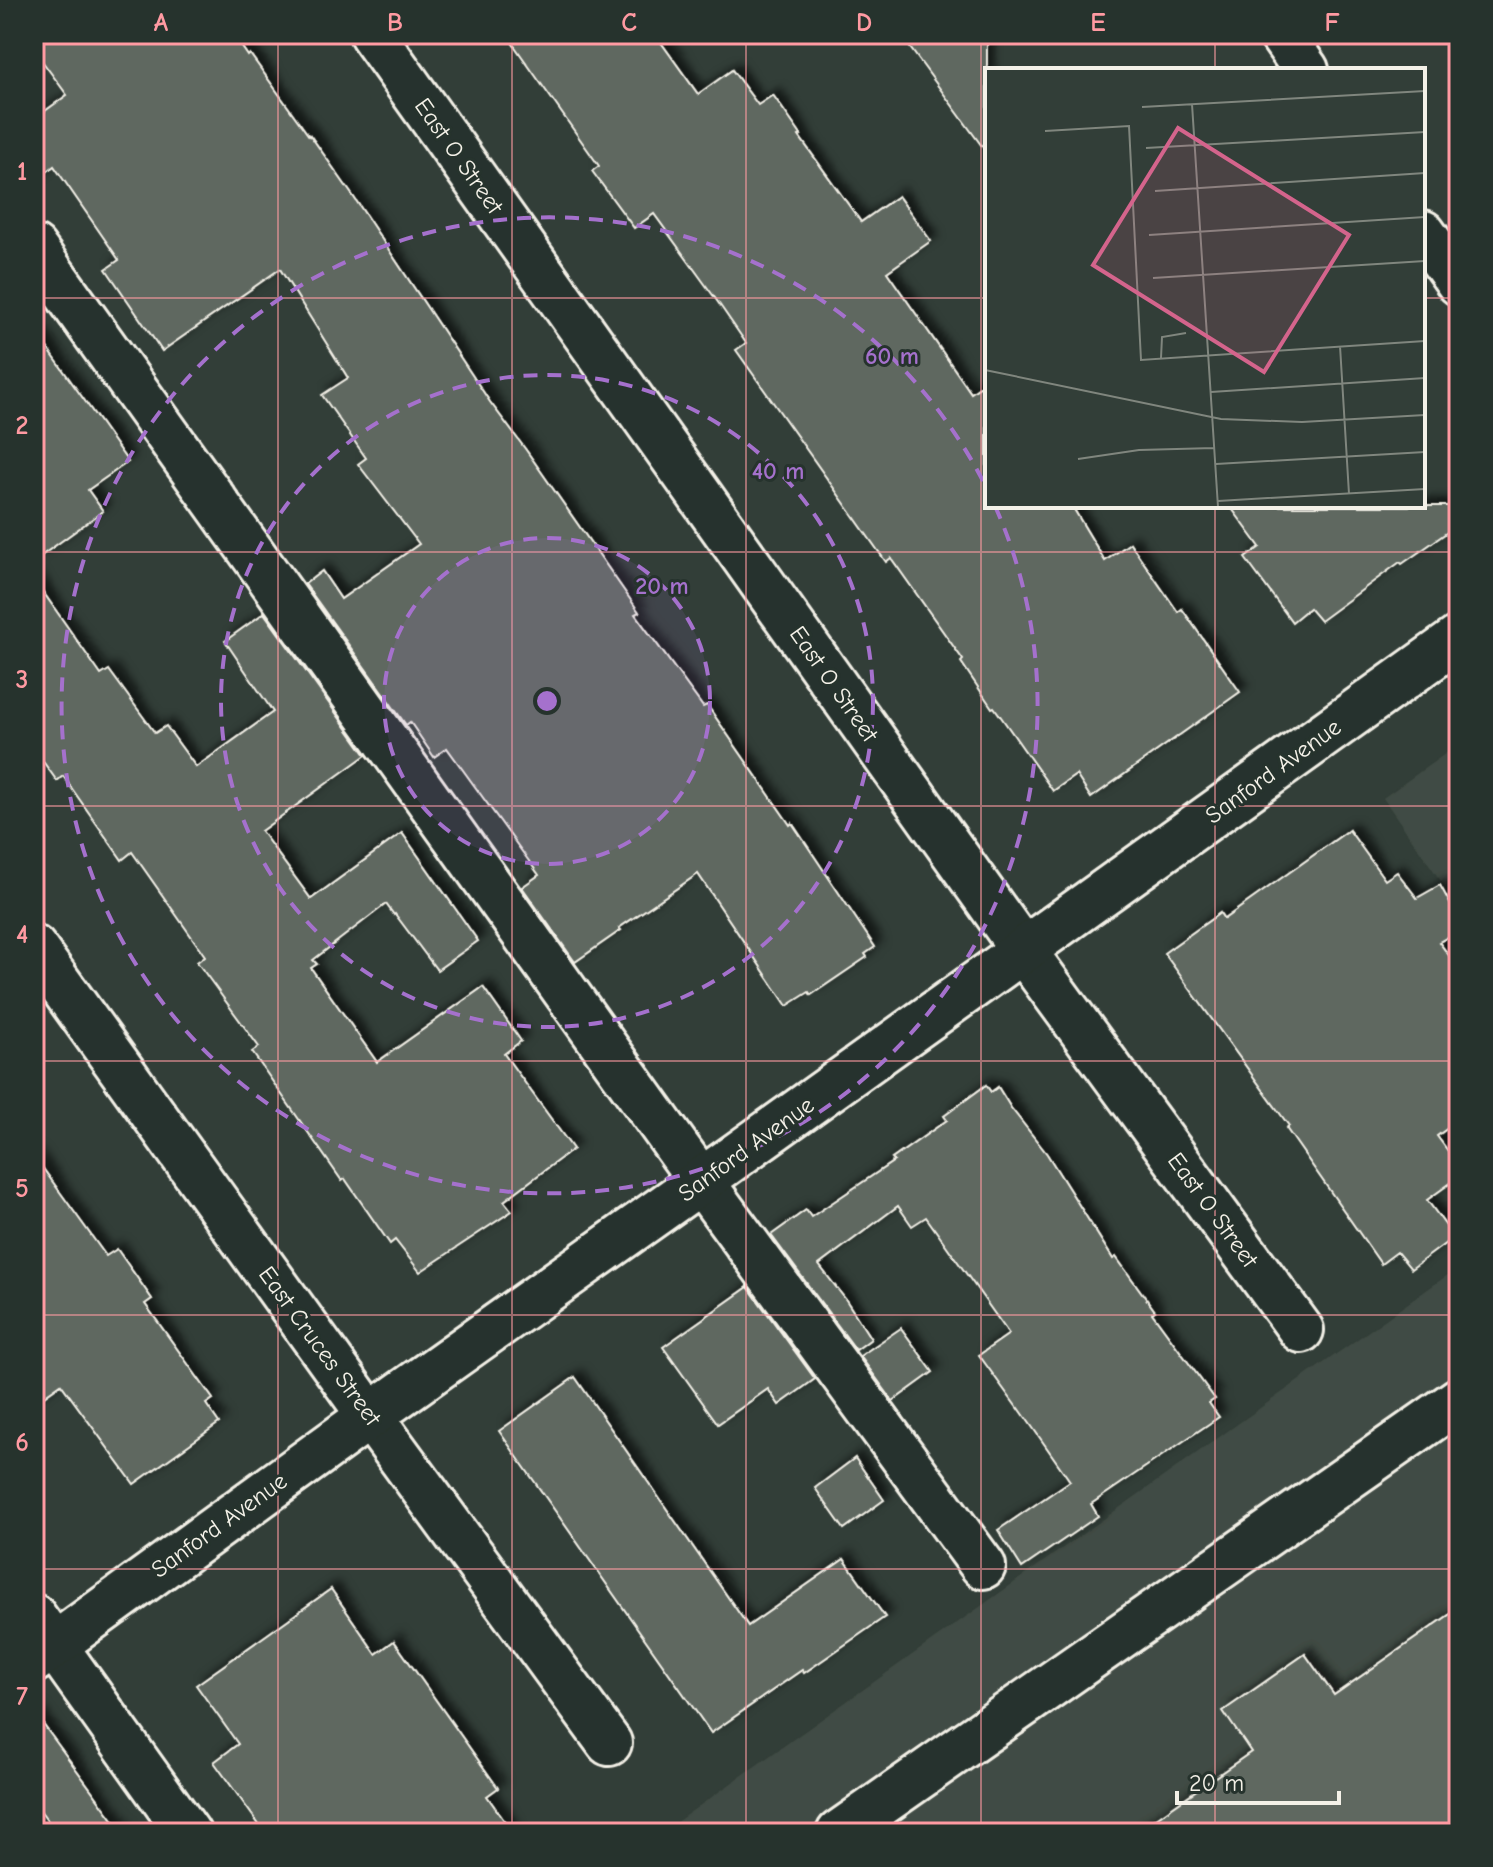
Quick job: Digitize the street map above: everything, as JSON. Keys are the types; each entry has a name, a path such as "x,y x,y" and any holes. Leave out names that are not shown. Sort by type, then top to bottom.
{"street":[{"name":"East O Street","path":"372,34 1023,950 1301,1330"},
{"path":"1281,34 1305,68"},
{"path":"1425,236 1459,283"},
{"path":"34,248 701,1181 983,1566"},
{"name":"Sanford Avenue","path":"41,1641 370,1416 1459,638"},
{"name":"East Cruces Street","path":"34,948 609,1743"},
{"path":"839,1833 1459,1400"},
{"path":"41,1641 188,1833"}],"shaded area":[{"path":"1459,744 1459,907 1383,798"},
{"path":"1459,1267 1459,1833 661,1833"}],"building":[{"path":"34,34 233,34 353,196 490,402 639,612 635,614 703,707 707,705 790,825 792,823 875,947 865,954 867,957 811,995 809,992 787,1006 698,874 575,962 522,887 539,875 447,748 434,757 410,722 406,725 305,584 322,571 341,599 419,544 358,464 366,458 322,395 348,378 280,269 162,351 106,269 119,260 54,166 34,182 34,119 67,95 34,50"},
{"path":"506,34 655,34 698,94 732,70 758,105 773,95 861,222 898,196 931,241 887,272 971,393 985,383 985,508 1073,508 1105,561 1130,543 1178,612 1182,609 1240,692 1091,798 1076,775 1053,791 992,708 961,662 963,660 891,558 886,562 736,350 746,343 654,214 634,228 592,171 599,166"},
{"path":"900,34 987,34 985,150"},
{"path":"34,329 128,462 88,490 103,511 34,561"},
{"path":"1459,506 1459,524 1402,564 1400,562 1320,621 1309,608 1292,622 1245,558 1260,547 1231,508"},
{"path":"34,579 101,675 109,670 155,733 166,726 196,767 273,712 225,641 264,613 366,755 261,831 311,899 402,833 478,941 437,970 386,904 313,960 317,964 311,968 377,1062 483,987 521,1041 504,1054 573,1149 504,1201 512,1211 420,1272 395,1240 390,1244 252,1052 259,1047 197,962 205,956 132,852 122,860 63,776 57,781 34,749"},
{"path":"1349,830 1385,880 1397,872 1417,898 1440,885 1459,920 1459,931 1439,942 1459,969 1459,1120 1437,1136 1459,1166 1459,1177 1427,1200 1454,1237 1411,1269 1397,1252 1381,1264 1286,1128 1289,1126 1164,953 1220,913 1224,919"},
{"path":"986,1085 991,1092 998,1087 1047,1154 1113,1259 1116,1257 1155,1311 1152,1313 1215,1399 1209,1403 1219,1417 1091,1504 1098,1516 1022,1568 998,1530 1070,1481 979,1355 1009,1334 926,1217 912,1226 898,1206 819,1265 871,1339 856,1350 771,1235 806,1210 811,1217 894,1161 892,1159 947,1120 944,1116"},
{"path":"34,1156 106,1256 117,1249 152,1299 145,1304 213,1399 206,1404 219,1423 134,1484 61,1384 34,1403"},
{"path":"748,1287 815,1379 779,1405 768,1389 718,1424 663,1347"},
{"path":"901,1328 933,1372 893,1401 860,1356"},
{"path":"575,1377 748,1626 844,1559 885,1617 711,1733 499,1431"},
{"path":"855,1458 884,1500 844,1529 815,1488"},
{"path":"331,1589 376,1654 394,1641 498,1788 487,1796 513,1833 265,1833 214,1762 238,1744 196,1685"},
{"path":"1459,1608 1459,1833 1135,1833 1251,1752 1223,1711 1305,1654 1334,1695"},
{"path":"34,1712 123,1833 57,1833 34,1802"}]}
